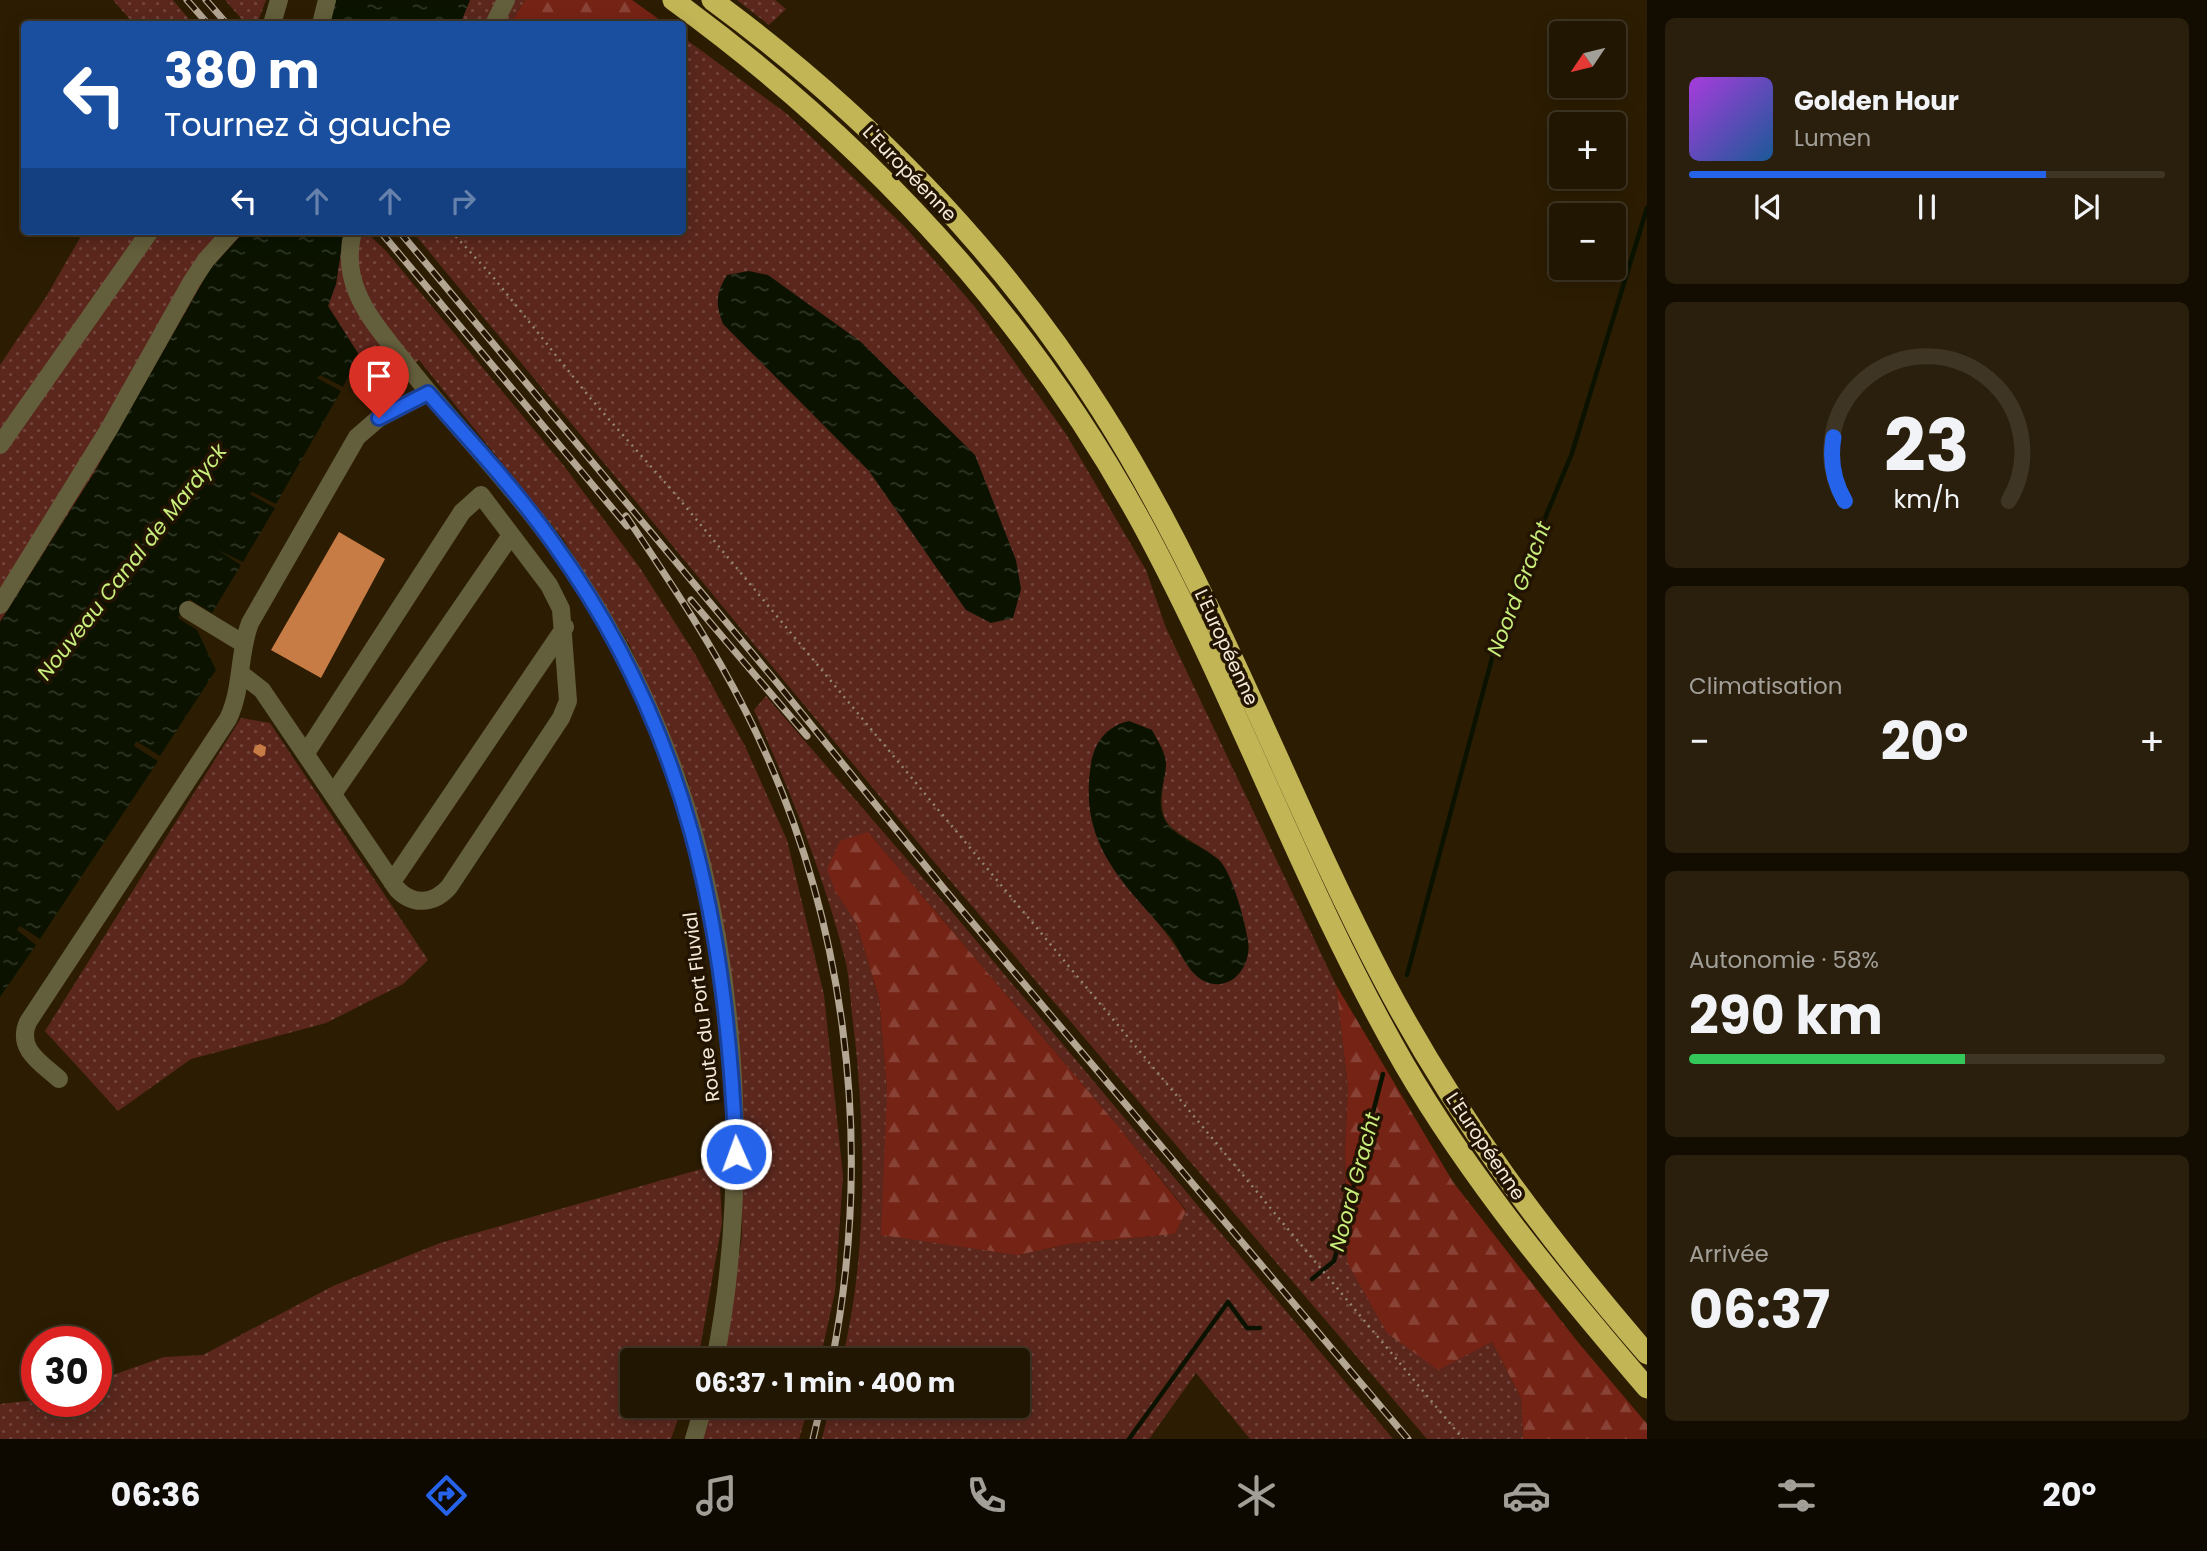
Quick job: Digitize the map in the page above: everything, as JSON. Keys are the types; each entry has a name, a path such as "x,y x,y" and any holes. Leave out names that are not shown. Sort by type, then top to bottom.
{"highway":[{"name":"L'Européenne","path":"673,0 765,69 867,160 947,244 1038,357 1102,455 1159,556 1339,942 1405,1065 1467,1164 1511,1223 1647,1388"},
{"name":"L'Européenne","path":"712,0 803,71 906,167 993,262 1068,361 1116,433 1170,530 1356,924 1426,1057 1509,1184 1647,1354"}],"street":[{"path":"273,21 279,0"},
{"path":"322,21 327,0"},
{"path":"496,21 506,0"},
{"path":"0,446 147,235"},
{"path":"0,605 113,422 192,281 228,235"},
{"name":"Route du Port Fluvial","path":"353,235 351,269 359,296 428,393 526,507 590,598 647,704 684,800 702,863 714,926 735,1126 733,1243 717,1348"},
{"path":"60,1079 26,1049 23,1036 26,1027 228,719 236,701 244,644 255,613 351,446 379,418 428,393"},
{"path":"240,673 262,690 392,882 407,898 417,901 436,897 449,887 565,712 568,701 565,627 554,593 481,495 466,508 306,753"},
{"path":"333,794 511,535"},
{"path":"188,610 244,644"},
{"path":"392,882 565,627"},
{"path":"694,1439 700,1418"}],"path":[{"path":"455,235 494,278 585,392 670,488 1463,1439"}],"shaded area":[{"path":"113,0 173,0 190,21 131,21"},
{"path":"225,0 266,0 258,21 243,21"},
{"path":"470,0 525,0 512,21 461,21"},
{"path":"737,0 775,0 786,9 769,25"},
{"path":"686,39 787,114 907,229 975,307 1066,434 1146,570 1166,628 1336,985 1348,1088 1345,1149 1347,1262 1468,1352 1492,1342 1521,1398 1523,1439 1427,1439 930,857 415,235 686,235","holes":["1092,757 1166,762 1162,804 1169,825 1220,861 1186,963 1102,849 1093,823 1089,793"]},
{"path":"82,235 241,235 210,269 94,473 0,622 0,365 46,297"},
{"path":"343,235 369,235 386,251 564,466 640,568 695,654 745,746 787,840 824,995 843,1176 835,1292 823,1348 725,1348 742,1236 739,1077 717,896 688,781 629,644 564,540 419,360 392,378 359,355 328,306 336,284"},
{"path":"766,696 948,907 1393,1439 1250,1439 1196,1373 1149,1439 822,1439 827,1418 1030,1418 1030,1348 844,1348 857,1278 862,1192 857,1063 845,959 816,864 754,710","holes":["868,832 1186,1210 1175,1234 1070,1244 1018,1255 887,1091 879,998 856,922"]},
{"path":"241,718 270,723 428,960 403,984 326,1023 191,1059 118,1111 45,1031"},
{"path":"719,1164 722,1223 700,1348 620,1348 620,1418 678,1418 671,1439 0,1439 0,1404 21,1402 21,1417 112,1417 112,1375 164,1357 203,1355 333,1286 440,1243"},
{"path":"708,1418 805,1418 799,1439 702,1439"}],"green space":[{"path":"525,0 632,0 660,20 660,21 512,21"},
{"path":"868,832 1118,1126 1186,1211 1175,1234 1070,1244 1018,1255 881,1235 887,1091 879,998 856,922 835,891 827,869 840,841"},
{"path":"1336,985 1453,1182 1577,1341 1647,1424 1647,1439 1523,1439 1521,1398 1492,1342 1438,1370 1387,1333 1347,1262 1345,1149 1348,1088"}],"water":[{"path":"335,0 470,0 461,21 330,21"},
{"name":"Nouveau Canal de Mardyck","path":"241,235 343,235 336,284 328,306 359,355 343,387 320,375 317,378 341,391 276,504 252,492 250,494 275,508 243,562 218,550 241,565 212,613 189,599 178,618 197,630 216,670 160,756 136,741 134,746 158,761 40,939 20,926 17,930 36,945 0,997 0,622 94,473 210,269"},
{"path":"749,271 768,275 861,342 975,455 1016,560 1021,589 1013,618 991,623 966,610 869,471 723,324 718,299 723,281 727,275"},
{"path":"1129,721 1152,730 1163,751 1166,770 1161,810 1167,824 1180,836 1220,861 1234,887 1248,941 1247,959 1238,975 1223,984 1204,981 1193,972 1169,935 1120,878 1098,839 1091,817 1089,793 1095,749 1108,731"}],"building":[{"path":"339,532 385,559 321,678 271,650"},
{"path":"260,744 266,747 265,755 261,757 253,752 255,746"}],"waterway":[{"name":"Noord Gracht","path":"1407,975 1495,647 1572,453 1647,208"},
{"name":"Noord Gracht","path":"1312,1279 1334,1261 1383,1074"},
{"name":"Noord Gracht","path":"1129,1439 1228,1302 1247,1328 1260,1328"}],"railway":[{"path":"187,0 205,21"},
{"path":"206,0 224,21"},
{"path":"383,235 627,526"},
{"path":"402,235 778,684 945,890 1408,1439"},
{"path":"626,516 703,635 745,710 780,786 807,865 828,945 842,1028 850,1111 851,1194 845,1277 834,1348"},
{"path":"691,600 807,736"},
{"path":"813,1439 818,1418"}],"route":[{"path":"379,418 428,393 554,543 622,652 670,758 702,863 722,982 736,1154"}]}
